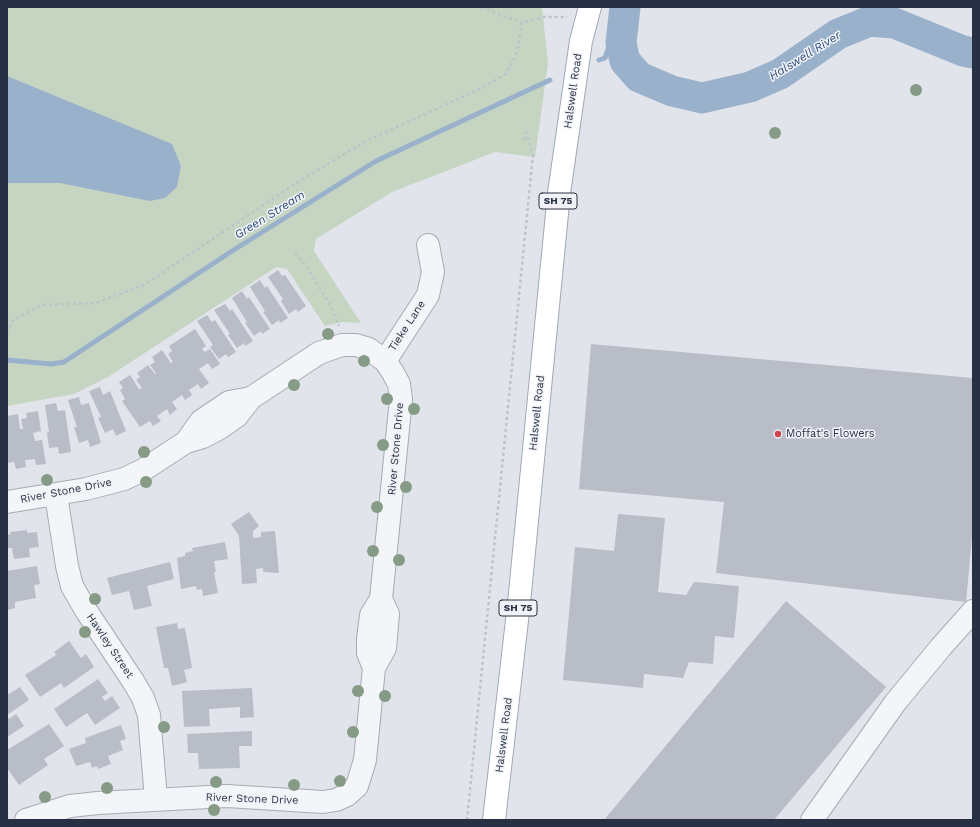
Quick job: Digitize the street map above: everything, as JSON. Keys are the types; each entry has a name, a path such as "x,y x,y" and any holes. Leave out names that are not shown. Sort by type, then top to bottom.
{"main road":[{"name":"Halswell Road","path":"494,820 518,603 559,193 580,41 589,12"}],"street":[{"name":"Tieke Lane","path":"385,360 428,295 433,272 428,245"},
{"name":"River Stone Drive","path":"7,502 56,495 105,485 124,479 143,470 186,442 203,437 220,428 237,416 251,398 319,353 330,348 342,345 356,345 369,349 385,360 399,384 401,399 381,599 371,615 368,639 368,653 374,668 365,760 357,786 347,795 336,800 323,802 227,796 156,799 70,806 26,820"},
{"name":"Hawley Street","path":"56,495 72,586 87,612 133,681 143,698 149,715 156,799"},
{"path":"812,820 895,703 973,611"}],"path":[{"path":"480,7 522,23 543,17 589,12"},
{"path":"7,333 12,321 42,305 96,304 144,285 298,182 366,141 484,88 507,73 517,52 522,23"},
{"path":"467,820 533,155 525,128"},
{"path":"523,139 528,137"},
{"path":"295,253 307,267 330,305 340,327"}],"green space":[{"path":"7,7 542,7 548,63 535,157 495,152 392,192 316,239 314,251 361,323 342,322 325,326 287,269 276,267 108,377 74,394 7,406"}],"water":[{"path":"7,76 172,144 181,166 177,187 165,198 150,201 60,183 7,183"}],"building":[{"path":"278,270 282,276 285,275 306,306 298,312 296,309 289,314 281,301 283,299 268,277"},
{"path":"260,280 265,288 267,286 288,318 280,323 279,320 272,325 263,312 265,311 250,287"},
{"path":"242,291 247,299 249,297 270,329 262,334 261,331 254,336 245,323 247,322 232,298"},
{"path":"225,304 230,311 232,309 253,341 245,346 244,343 237,348 228,335 230,334 214,310"},
{"path":"207,315 212,322 215,320 236,352 228,357 226,354 219,359 210,347 213,345 197,321"},
{"path":"195,329 206,346 202,349 205,352 210,349 220,364 212,369 208,363 199,369 209,383 201,389 198,384 189,390 192,395 185,400 182,395 172,402 177,409 170,415 167,409 157,416 161,421 153,426 150,421 140,427 122,401 125,399 120,390 123,388 119,382 130,375 139,389 142,388 136,380 140,377 137,373 148,365 155,374 156,373 150,365 155,362 152,357 162,350 171,363 173,362 168,354 172,351 169,346"},
{"name":"Moffat's Flowers","path":"591,344 973,378 973,526 966,602 716,573 724,502 579,489"},
{"path":"100,387 103,395 110,391 126,431 116,436 113,429 105,433 98,418 101,417 89,391"},
{"path":"79,397 81,405 89,403 101,443 90,447 88,440 79,443 74,427 77,427 68,400"},
{"path":"56,403 58,411 65,410 71,452 59,454 58,447 49,448 47,433 49,432 45,405"},
{"path":"38,411 41,431 33,433 35,441 42,440 46,464 36,465 35,459 25,460 26,467 16,469 14,462 7,463 7,416 18,414 20,429 23,429 21,419 27,418 26,413"},
{"path":"249,512 259,526 253,531 253,538 261,537 261,532 275,531 279,573 263,572 263,568 256,569 257,583 242,584 239,536 231,524"},
{"path":"618,514 665,518 658,592 686,595 694,582 739,586 734,638 715,636 713,664 689,662 683,678 644,674 643,688 563,680 575,547 614,551"},
{"path":"27,530 27,533 37,532 39,547 29,548 30,557 14,559 12,548 7,548 7,535 11,534 10,532"},
{"path":"225,542 228,559 214,561 216,572 214,572 218,593 203,596 202,589 197,590 196,586 181,589 177,558 185,556 185,553 193,551 192,548"},
{"path":"170,562 174,579 147,586 152,606 134,610 129,591 112,595 107,578"},
{"path":"37,566 40,584 34,585 36,598 15,602 15,608 7,610 7,571"},
{"path":"786,601 886,687 774,820 604,820"},
{"path":"177,623 178,629 185,628 192,668 184,670 187,682 172,686 168,668 164,668 156,627"},
{"path":"69,641 81,658 86,654 94,667 64,688 61,683 40,697 25,675 56,655 54,652"},
{"path":"98,679 108,693 102,697 105,701 112,696 120,708 95,725 87,713 66,727 54,709"},
{"path":"20,687 29,700 7,715 7,695"},
{"path":"252,688 254,717 240,718 240,707 209,709 210,726 184,727 182,691"},
{"path":"16,714 24,726 7,737 7,716 9,719"},
{"path":"49,724 64,746 44,759 48,765 19,785 7,768 7,750"},
{"path":"121,725 126,739 120,741 123,750 108,756 111,764 98,769 97,766 92,768 90,762 76,766 69,749 86,743 85,738"},
{"path":"252,731 252,746 239,746 240,768 199,769 198,753 188,753 187,734"}],"waterway":[{"name":"Halswell River","path":"625,7 621,43 625,61 639,77 672,91 702,98 750,87 780,74 838,34 870,21 894,23 963,51 973,53"},
{"name":"Green Stream","path":"599,60 605,58 608,49 621,43"},
{"name":"Green Stream","path":"7,360 51,364 64,362 232,251 376,161 550,80"}],"place":[{"name":"Moffat's Flowers","path":"778,434"}]}
